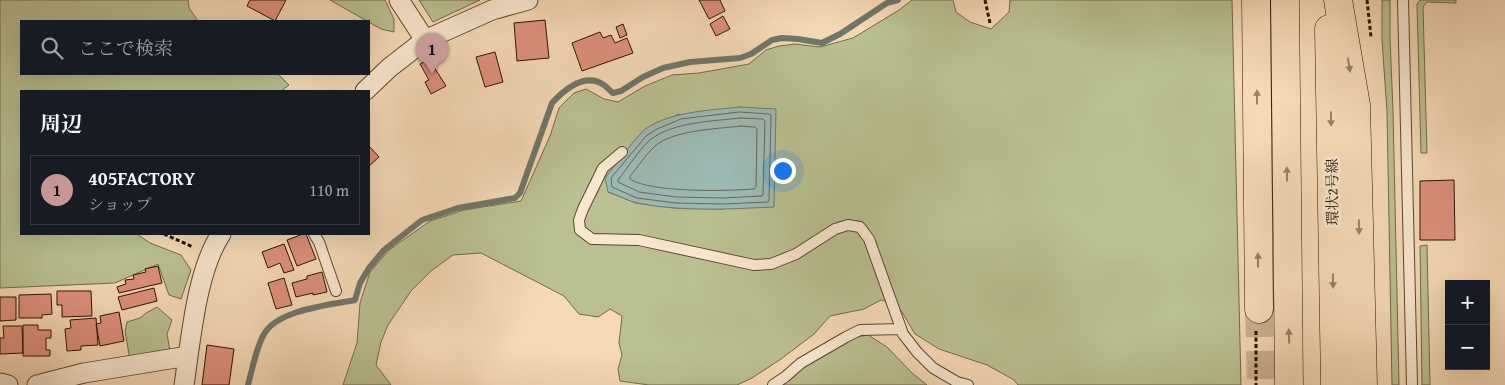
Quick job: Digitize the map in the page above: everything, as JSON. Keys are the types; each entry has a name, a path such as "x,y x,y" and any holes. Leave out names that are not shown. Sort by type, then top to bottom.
{"main road":[{"path":"1256,0 1259,309"},
{"path":"1285,0 1289,385"},
{"name":"環状2号線","path":"1329,0 1335,385"},
{"path":"1338,0 1356,105 1363,385"}],"street":[{"path":"399,0 425,40"},
{"path":"366,90 425,40 492,10 528,0"},
{"path":"184,385 203,275 221,235"},
{"path":"37,385 84,373 188,356"},
{"path":"0,383 8,385"}],"lane":[{"path":"1403,0 1412,385"},
{"path":"622,152 603,168 581,214 579,220 580,230 592,239 639,240 754,265 771,264 796,254 835,229 848,224 860,227 869,239 903,334 917,352 934,368 957,382 968,385"},
{"path":"315,235 319,242 336,291"},
{"path":"773,385 801,363 860,330 901,329"}],"path":[{"path":"985,0 990,23"},
{"path":"166,235 211,255"}],"green space":[{"path":"0,0 188,0 189,8 197,20 20,20 20,75 279,75 289,85 282,90 20,90 20,235 138,235 150,243 181,255 191,270 181,299 169,295 158,264 115,283 0,288"},
{"path":"330,0 385,0 394,19 394,32 381,29 370,23 370,20 365,20"},
{"path":"419,0 480,0 433,22"},
{"path":"912,0 953,0 956,12 970,22 991,29 1009,12 1010,0 1232,0 1241,385 1018,385 1014,380 987,365 939,349 915,334 902,312 892,303 881,300 864,309 830,316 814,334 781,359 752,378 737,385 649,385 620,381 618,369 622,355 619,343 622,316 610,309 598,317 579,314 564,296 481,253 453,255 431,271 411,291 388,325 381,342 376,365 391,385 343,385 357,343 360,303 370,272 389,250 430,221 464,210 521,201 550,136 559,108 574,93 586,89 604,99 618,102 645,86 672,75 699,73 749,64 766,50 779,46 795,44 820,47 853,38","holes":["679,114 723,209 675,208 636,203 608,192 643,132"]},
{"path":"1382,0 1390,0 1399,385 1392,385 1387,111 1382,40"},
{"path":"1420,0 1456,0 1456,3 1427,2 1423,7 1427,153 1421,153 1417,4"},
{"path":"1427,245 1430,385 1422,385 1420,246"},
{"path":"157,307 172,320 167,334 170,351 130,360 125,331 127,322 140,318"},
{"path":"868,335 887,347 912,373 927,385 782,385 794,377 807,363 857,337"}],"water":[{"path":"740,107 776,109 774,207 671,208 637,203 608,192 605,178 636,138 650,126 661,120 688,113"}],"building":[{"path":"250,0 286,0 276,20 247,6"},
{"path":"699,0 720,0 725,11 709,19"},
{"path":"723,16 730,29 716,36 710,24"},
{"path":"545,20 549,58 517,61 514,23"},
{"path":"623,24 627,35 620,38 616,27"},
{"path":"600,32 603,38 611,35 615,43 627,38 633,53 582,71 572,43"},
{"path":"495,52 503,82 485,87 476,57"},
{"path":"429,59 446,86 431,94 425,82 429,80 420,64"},
{"path":"370,147 379,157 370,165"},
{"path":"1454,180 1455,240 1420,240 1420,181"},
{"path":"300,235 306,235 316,259 297,266 287,240"},
{"path":"284,244 294,270 284,273 280,263 268,268 262,252"},
{"path":"158,266 162,283 119,293 117,287 126,284 125,280 134,279 133,275 146,272 145,269"},
{"path":"322,272 327,292 296,297 292,283"},
{"path":"284,278 292,305 276,309 268,283"},
{"path":"154,288 157,301 122,310 118,297"},
{"path":"57,291 91,291 92,316 62,317 62,305 57,305"},
{"path":"51,294 52,314 42,315 42,318 19,318 19,295"},
{"path":"0,297 16,297 16,320 0,321"},
{"path":"119,312 124,341 100,346 96,324 101,323 100,316"},
{"path":"96,318 98,345 81,346 81,350 67,351 65,329 71,328 70,320"},
{"path":"23,325 38,325 38,330 51,330 51,338 46,338 46,350 50,350 50,356 23,356"},
{"path":"3,326 22,326 23,353 0,354 0,338 4,338"},
{"path":"207,345 234,349 229,385 202,385"}],"waterway":[{"path":"248,385 254,360 263,336 269,327 279,320 304,310 355,300 360,283 369,268 384,250 422,220 458,208 515,198 520,193 552,103 569,88 583,81 590,80 597,81 613,93 621,91 643,77 663,68 690,62 740,58 751,54 772,40 782,38 822,43 840,34 887,3 898,0"}],"tunnel":[{"path":"1259,309 1261,385"}],"place":[{"name":"405FACTORY","path":"432,74"}]}
